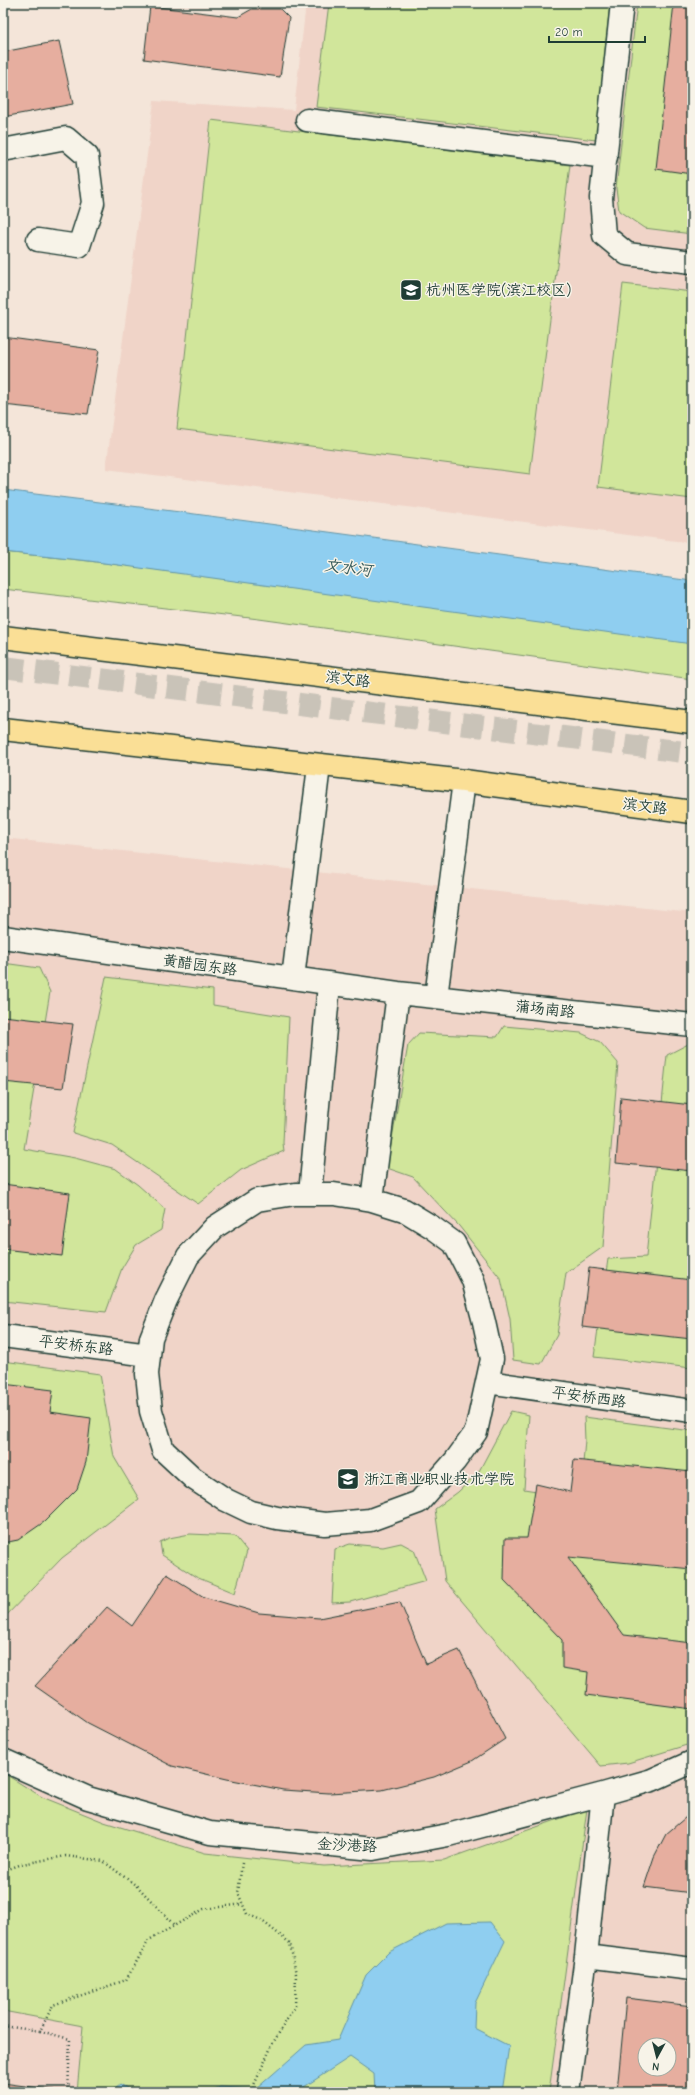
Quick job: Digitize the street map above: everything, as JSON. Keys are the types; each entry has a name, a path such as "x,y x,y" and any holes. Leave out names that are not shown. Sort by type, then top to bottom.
{"main road":[{"name":"滨文路","path":"3,637 692,722"},
{"name":"滨文路","path":"3,729 319,766 464,781 692,812"}],"street":[{"path":"622,3 601,198 604,235 627,254 692,262"},
{"path":"307,120 606,157"},
{"path":"3,150 66,138 87,156 92,203 79,246 38,240"},
{"path":"293,978 319,766"},
{"path":"436,997 464,781"},
{"name":"黄醋园东路","path":"3,937 398,993"},
{"path":"310,1194 328,984"},
{"path":"372,1200 398,993"},
{"name":"蒲场南路","path":"398,993 692,1025"},
{"path":"310,1194 334,1194 372,1200 404,1210 454,1243 473,1280 492,1359 476,1432 455,1461 419,1502 370,1520 325,1524 277,1518 251,1512 226,1500 193,1478 163,1450 151,1411 147,1374 151,1338 166,1300 188,1256 215,1227 257,1200 310,1194"},
{"name":"平安桥东路","path":"3,1336 149,1355"},
{"name":"平安桥西路","path":"487,1382 692,1411"},
{"name":"金沙港路","path":"3,1760 88,1798 210,1833 373,1849 448,1836 603,1794 652,1780 692,1762"},
{"path":"568,2092 586,1956 603,1794"},
{"path":"586,1956 692,1969"}],"path":[{"path":"245,1837 238,1893 247,1914 261,1920 290,1943 296,1974 295,2006 272,2043 254,2085 254,2092"},
{"path":"3,1871 22,1864 66,1856 103,1861 138,1886 174,1925"},
{"path":"40,2031 53,2005 126,1980 150,1940 204,1909 243,1904"},
{"path":"3,2026 40,2031 70,2039 68,2092"}],"shaded area":[{"name":"杭州医学院(滨江校区)","path":"306,3 692,3 692,543 106,469 154,101 294,110"},
{"name":"浙江商业职业技术学院","path":"3,838 692,913 692,2092 3,2092"}],"green space":[{"path":"329,3 610,3 596,140 316,107"},
{"path":"637,3 692,3 692,234 644,228 619,211 616,188"},
{"path":"211,120 570,165 530,474 177,429"},
{"path":"623,284 692,292 692,499 598,487"},
{"path":"3,552 89,561 692,638 692,679 259,619 3,589"},
{"path":"3,963 39,968 50,992 24,1149 75,1158 116,1169 138,1185 165,1209 161,1230 136,1245 122,1268 106,1312 3,1301"},
{"path":"106,977 213,990 213,1005 289,1017 283,1143 284,1151 241,1170 198,1204 112,1145 73,1133"},
{"path":"504,1026 581,1033 600,1042 618,1063 603,1247 566,1273 557,1335 541,1364 513,1360 510,1319 501,1279 459,1226 413,1177 387,1168 408,1045 419,1033 497,1037"},
{"path":"692,1042 692,1368 594,1357 608,1259 646,1257 667,1055"},
{"path":"3,1361 100,1374 114,1457 139,1499 62,1558 3,1619"},
{"path":"511,1411 529,1415 524,1489 580,1498 585,1440 584,1417 692,1431 692,1743 628,1763 601,1766 445,1581 435,1509 458,1492 478,1473"},
{"path":"190,1534 235,1536 247,1551 235,1593 196,1577 162,1555 160,1542 169,1538"},
{"path":"401,1543 414,1550 426,1581 350,1602 332,1603 335,1549 350,1544 383,1547"},
{"path":"3,1774 42,1797 104,1822 205,1853 324,1866 444,1860 587,1809 549,2092 77,2092 83,2026 3,2011"}],"water":[{"name":"文水河","path":"3,490 180,512 692,581 692,644 89,561 3,552"},
{"path":"490,1922 505,1941 475,2003 474,2028 509,2046 502,2092 375,2092 374,2074 350,2057 304,2087 300,2092 208,2092 220,2087 256,2089 306,2045 338,2040 366,1975 389,1952 446,1923"},
{"path":"120,2084 134,2092 110,2092"}],"building":[{"path":"674,3 692,3 692,174 656,169"},
{"path":"150,6 238,17 252,9 280,9 289,18 280,77 144,59"},
{"path":"59,41 73,104 3,117 3,52"},
{"path":"3,337 99,350 88,414 3,405"},
{"path":"3,1016 73,1024 63,1088 3,1082"},
{"path":"621,1097 692,1105 692,1171 616,1163"},
{"path":"3,1184 70,1193 62,1256 3,1249"},
{"path":"589,1268 692,1280 692,1339 582,1327"},
{"path":"3,1384 53,1390 50,1412 91,1418 86,1462 77,1489 44,1522 18,1540 3,1543"},
{"path":"574,1460 692,1472 692,1569 568,1557 624,1635 692,1643 692,1709 586,1695 588,1672 562,1668 562,1640 504,1580 505,1538 527,1538 536,1484 570,1492"},
{"path":"167,1574 204,1597 259,1613 319,1618 400,1602 426,1664 459,1650 505,1739 472,1761 434,1777 382,1790 329,1793 283,1790 172,1766 88,1723 35,1686 107,1607 132,1626"},
{"path":"692,1812 692,1893 644,1887 654,1857 666,1834"},
{"path":"626,1998 692,2006 692,2092 617,2092"},
{"path":"3,2083 54,2090 54,2092 3,2092"}],"tunnel":[{"path":"3,667 692,753"}],"place":[{"name":"杭州医学院(滨江校区)","path":"411,290"},
{"name":"浙江商业职业技术学院","path":"348,1479"}]}
